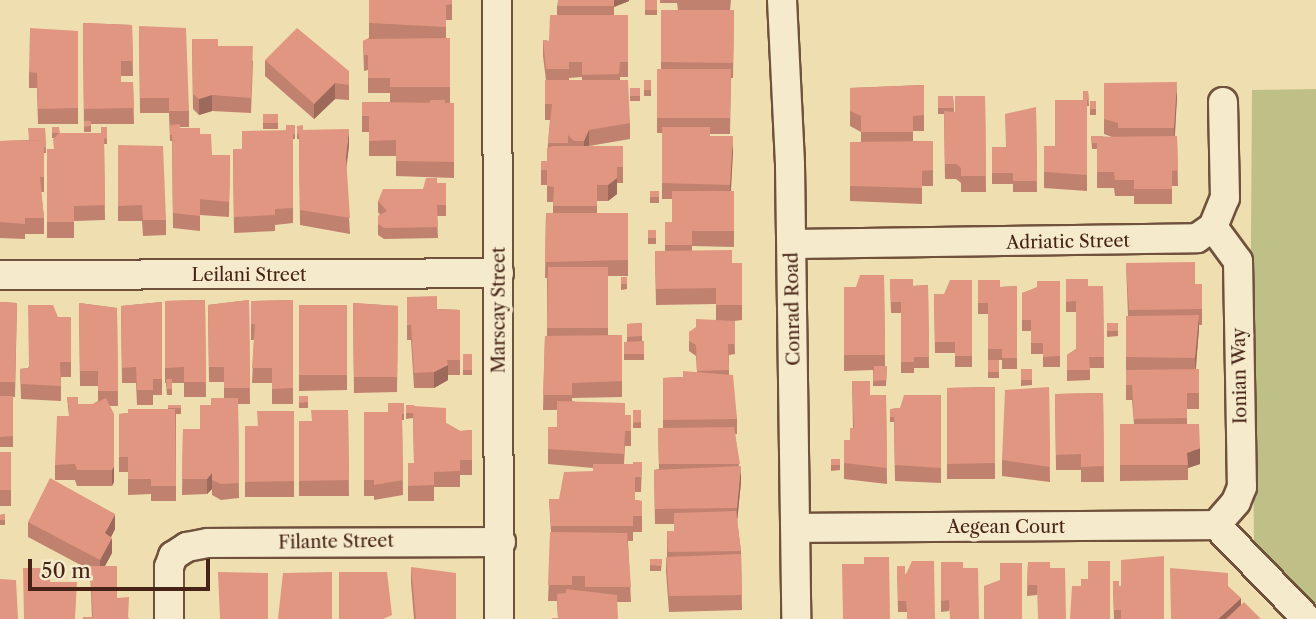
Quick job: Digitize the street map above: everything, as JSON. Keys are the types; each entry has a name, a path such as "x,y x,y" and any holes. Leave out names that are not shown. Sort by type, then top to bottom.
{"street":[{"name":"Marscay Street","path":"497,0 501,542 499,619"},
{"name":"Conrad Road","path":"782,0 792,244 796,619"},
{"path":"1213,227 1225,198 1223,102"},
{"name":"Adriatic Street","path":"792,244 1181,241 1197,238 1213,227"},
{"name":"Ionian Way","path":"1213,227 1238,261 1242,487 1236,502 1216,526"},
{"name":"Leilani Street","path":"0,275 499,273"},
{"path":"1216,526 1307,619"},
{"name":"Aegean Court","path":"796,528 1216,526"},
{"name":"Filante Street","path":"169,619 170,553 208,543 501,542"}],"green space":[{"path":"1316,89 1316,610 1254,545 1251,241 1252,90"}],"building":[{"path":"369,0 452,0 452,4 446,5 446,27 369,23"},
{"path":"558,0 614,0 614,6 557,6"},
{"path":"645,0 657,0 657,10 645,10"},
{"path":"661,10 734,10 733,63 661,62"},
{"path":"550,15 628,15 628,62 620,62 619,74 582,75 582,62 569,62 569,69 546,69 543,40 549,41"},
{"path":"83,23 132,25 133,61 121,61 121,82 133,82 134,108 84,109"},
{"path":"139,26 186,28 189,111 169,111 169,98 140,98"},
{"path":"30,28 78,31 78,108 38,109 37,73 29,72"},
{"path":"297,28 349,71 349,85 335,83 314,104 265,60"},
{"path":"450,38 450,87 390,87 390,78 368,78 368,55 364,55 363,41 367,39"},
{"path":"192,39 218,39 218,46 253,46 251,98 212,95 199,99 193,94"},
{"path":"657,69 731,69 730,118 657,118"},
{"path":"545,80 628,80 630,123 589,130 584,141 574,141 568,135 568,143 548,143 552,104 545,104"},
{"path":"644,80 651,80 651,90 644,90"},
{"path":"1177,82 1174,128 1118,128 1118,123 1104,119 1104,83"},
{"path":"924,85 924,115 913,116 913,132 861,132 861,116 850,111 850,88"},
{"path":"630,88 640,88 640,96 630,96"},
{"path":"1083,91 1088,91 1089,100 1083,100"},
{"path":"938,96 953,96 954,108 938,108"},
{"path":"955,96 985,96 986,176 961,176 961,168 956,164 945,164 944,111 955,112"},
{"path":"430,100 445,100 445,103 430,103"},
{"path":"1055,100 1087,100 1087,175 1044,172 1044,146 1055,146"},
{"path":"1090,101 1096,101 1096,109 1090,109"},
{"path":"362,102 454,103 454,162 396,161 396,140 369,141 369,116 362,116"},
{"path":"1036,107 1037,181 1013,181 1013,173 992,173 992,147 1006,147 1005,114"},
{"path":"263,114 278,114 278,123 263,123"},
{"path":"84,121 91,121 91,126 84,127"},
{"path":"180,124 180,128 172,128 170,135 170,125"},
{"path":"286,125 295,125 295,134 293,130 286,131"},
{"path":"303,125 303,130 299,130 297,134 297,126"},
{"path":"52,127 59,127 60,133 52,133"},
{"path":"101,127 107,127 107,139 104,138 104,133 101,133"},
{"path":"662,127 710,127 710,136 733,136 730,185 662,183"},
{"path":"28,128 45,128 46,147 44,140 29,140"},
{"path":"172,128 200,128 200,134 211,134 212,155 230,155 229,202 200,199 200,216 173,213"},
{"path":"349,129 346,157 350,218 300,210 299,130"},
{"path":"293,130 293,208 275,209 275,215 234,217 233,149 242,149 242,131"},
{"path":"59,133 104,133 105,205 74,206 74,222 47,222 47,149 54,149 53,139"},
{"path":"1091,136 1102,137 1097,137 1097,143 1092,143"},
{"path":"1177,136 1178,170 1172,171 1172,189 1134,189 1134,180 1115,180 1114,172 1097,172 1097,137"},
{"path":"44,140 44,177 40,177 44,218 25,218 25,224 0,222 0,141"},
{"path":"933,141 933,170 922,171 922,188 850,186 850,142"},
{"path":"118,145 163,146 166,220 143,220 142,205 118,206"},
{"path":"623,146 623,167 617,167 617,178 608,185 597,185 597,206 553,206 554,187 547,186 547,170 541,170 541,161 547,161 547,148"},
{"path":"426,178 437,178 437,183 446,183 446,205 437,205 438,227 384,228 378,224 378,216 387,211 378,201 383,189 423,189"},
{"path":"650,191 659,191 659,197 650,197"},
{"path":"672,191 734,191 734,231 692,231 692,245 665,245 665,222 672,222"},
{"path":"546,213 628,213 628,260 545,262"},
{"path":"648,230 656,230 656,238 648,238"},
{"path":"732,250 732,263 742,263 742,305 716,305 716,288 656,289 655,251"},
{"path":"1195,262 1195,284 1202,284 1202,309 1129,310 1126,263"},
{"path":"548,267 608,267 608,328 547,328"},
{"path":"860,275 884,275 885,355 844,355 844,287 856,287"},
{"path":"621,277 627,277 627,284 621,284"},
{"path":"890,279 913,279 913,286 928,285 929,357 914,357 914,362 901,362 901,302 891,302"},
{"path":"1066,279 1088,279 1088,286 1103,286 1104,357 1089,357 1090,370 1067,370 1067,355 1076,349 1076,301 1066,302"},
{"path":"950,280 972,280 972,356 955,356 955,342 935,342 934,294 944,294"},
{"path":"978,280 1000,280 1000,287 1017,286 1017,358 1002,358 1002,349 988,349 988,303 978,303"},
{"path":"1037,281 1060,281 1060,356 1043,357 1043,343 1031,343 1031,320 1022,320 1022,293 1037,287"},
{"path":"437,296 437,309 460,310 460,360 447,360 448,365 434,372 414,373 411,325 407,325 407,297"},
{"path":"205,300 206,382 184,382 184,367 165,368 165,301"},
{"path":"249,300 250,388 224,388 224,367 209,367 208,305"},
{"path":"293,300 293,388 272,389 272,368 252,368 255,324 251,324 251,301"},
{"path":"0,302 17,303 15,382 0,382"},
{"path":"162,302 162,379 153,379 153,390 137,390 136,367 122,368 121,306"},
{"path":"79,303 117,308 118,391 98,391 98,371 80,371"},
{"path":"353,303 398,306 397,377 354,377"},
{"path":"28,305 53,305 58,317 71,317 71,362 60,362 61,386 21,384 20,369 29,368"},
{"path":"299,305 347,305 347,375 299,375"},
{"path":"1199,315 1195,358 1126,357 1126,316"},
{"path":"696,319 735,321 735,344 728,344 729,370 697,371 696,345 689,341 689,332 696,327"},
{"path":"642,323 642,336 627,337 627,324"},
{"path":"1107,323 1118,323 1118,331 1107,331"},
{"path":"622,335 622,381 572,383 572,395 543,395 545,336"},
{"path":"644,341 644,354 624,354 624,342"},
{"path":"463,354 472,354 472,370 463,370"},
{"path":"988,360 999,360 999,372 988,372"},
{"path":"874,366 887,366 886,380 873,381"},
{"path":"1021,369 1032,369 1032,380 1021,380"},
{"path":"1199,369 1199,393 1187,393 1187,418 1134,419 1132,385 1126,385 1126,370"},
{"path":"683,371 733,375 737,419 663,420 663,378 683,377"},
{"path":"166,379 172,379 172,389 167,389"},
{"path":"852,381 870,381 870,395 886,395 887,468 844,463 844,440 850,440 850,428 854,428"},
{"path":"995,387 995,463 947,464 947,388"},
{"path":"1049,387 1050,467 1002,460 1005,390"},
{"path":"1103,393 1104,466 1081,467 1081,454 1056,455 1055,394"},
{"path":"904,395 941,395 941,468 895,465 894,408 900,408"},
{"path":"0,396 13,396 13,436 0,437"},
{"path":"299,396 308,396 308,402 299,403"},
{"path":"67,397 78,397 78,404 68,405"},
{"path":"106,398 114,414 112,470 77,470 75,464 55,465 57,416 69,416 69,404 93,404"},
{"path":"211,398 238,398 239,483 221,484 212,480 212,473 207,479 182,479 183,429 200,429 200,405 211,405"},
{"path":"557,401 625,403 625,415 631,415 631,431 625,431 624,454 548,449 548,427 557,427"},
{"path":"388,403 404,403 404,414 388,412"},
{"path":"168,405 181,405 181,408 168,408"},
{"path":"406,405 414,405 414,413 406,413"},
{"path":"413,406 446,408 446,423 460,431 472,430 472,460 460,460 460,471 434,472 434,485 408,486 408,463 414,463"},
{"path":"128,409 175,409 176,486 151,486 151,479 128,479 128,457 119,457 119,414 128,413"},
{"path":"890,409 894,409 894,417 890,417"},
{"path":"311,410 348,410 349,480 299,481 299,421 312,421"},
{"path":"633,410 641,410 641,422 633,423"},
{"path":"257,411 294,411 294,481 245,482 245,426 258,426"},
{"path":"364,412 402,412 403,480 374,485 374,480 364,480"},
{"path":"1120,424 1199,424 1200,448 1187,453 1188,465 1120,465"},
{"path":"734,427 740,464 659,464 658,428"},
{"path":"0,452 11,452 11,490 0,490"},
{"path":"831,459 840,459 840,465 831,465"},
{"path":"593,464 641,464 641,477 635,477 635,500 642,501 642,516 633,516 633,526 551,526 549,499 559,499 564,472 593,471"},
{"path":"741,466 737,508 655,509 654,470"},
{"path":"50,478 115,514 105,533 112,538 100,560 28,522"},
{"path":"736,511 741,551 668,552 667,531 674,531 674,513"},
{"path":"550,532 627,533 631,587 585,587 585,576 572,576 572,585 548,585"},
{"path":"741,554 742,595 669,596 666,557"},
{"path":"1164,556 1164,619 1121,619 1121,610 1114,610 1113,586 1121,586 1121,560"},
{"path":"864,557 889,557 890,619 843,619 842,564 864,564"},
{"path":"650,559 662,559 661,566 650,565"},
{"path":"912,561 934,561 935,619 907,619 907,601 898,601 898,574 906,574"},
{"path":"1088,561 1110,561 1110,619 1070,619 1072,586 1081,586 1081,579 1088,579"},
{"path":"941,562 963,562 963,568 978,568 979,619 950,619 949,600 941,601"},
{"path":"1028,562 1050,562 1050,568 1065,568 1066,619 1038,619 1037,585 1027,585"},
{"path":"1000,563 1022,563 1022,619 984,619 984,586 1000,580"},
{"path":"90,566 117,566 117,598 129,597 128,619 83,619 93,617"},
{"path":"897,566 905,566 905,574 897,576"},
{"path":"411,567 456,573 456,619 416,619"},
{"path":"23,568 50,568 50,582 77,582 75,619 24,619"},
{"path":"1170,568 1228,573 1228,586 1241,598 1218,619 1171,619"},
{"path":"218,572 268,573 268,619 220,619"},
{"path":"332,572 332,619 278,619 283,573"},
{"path":"339,572 387,572 392,615 383,619 339,619"},
{"path":"0,579 16,580 18,619 0,619"},
{"path":"566,589 617,595 618,619 552,619 558,618 557,594 566,593"},
{"path":"1244,602 1261,619 1226,619"}]}
